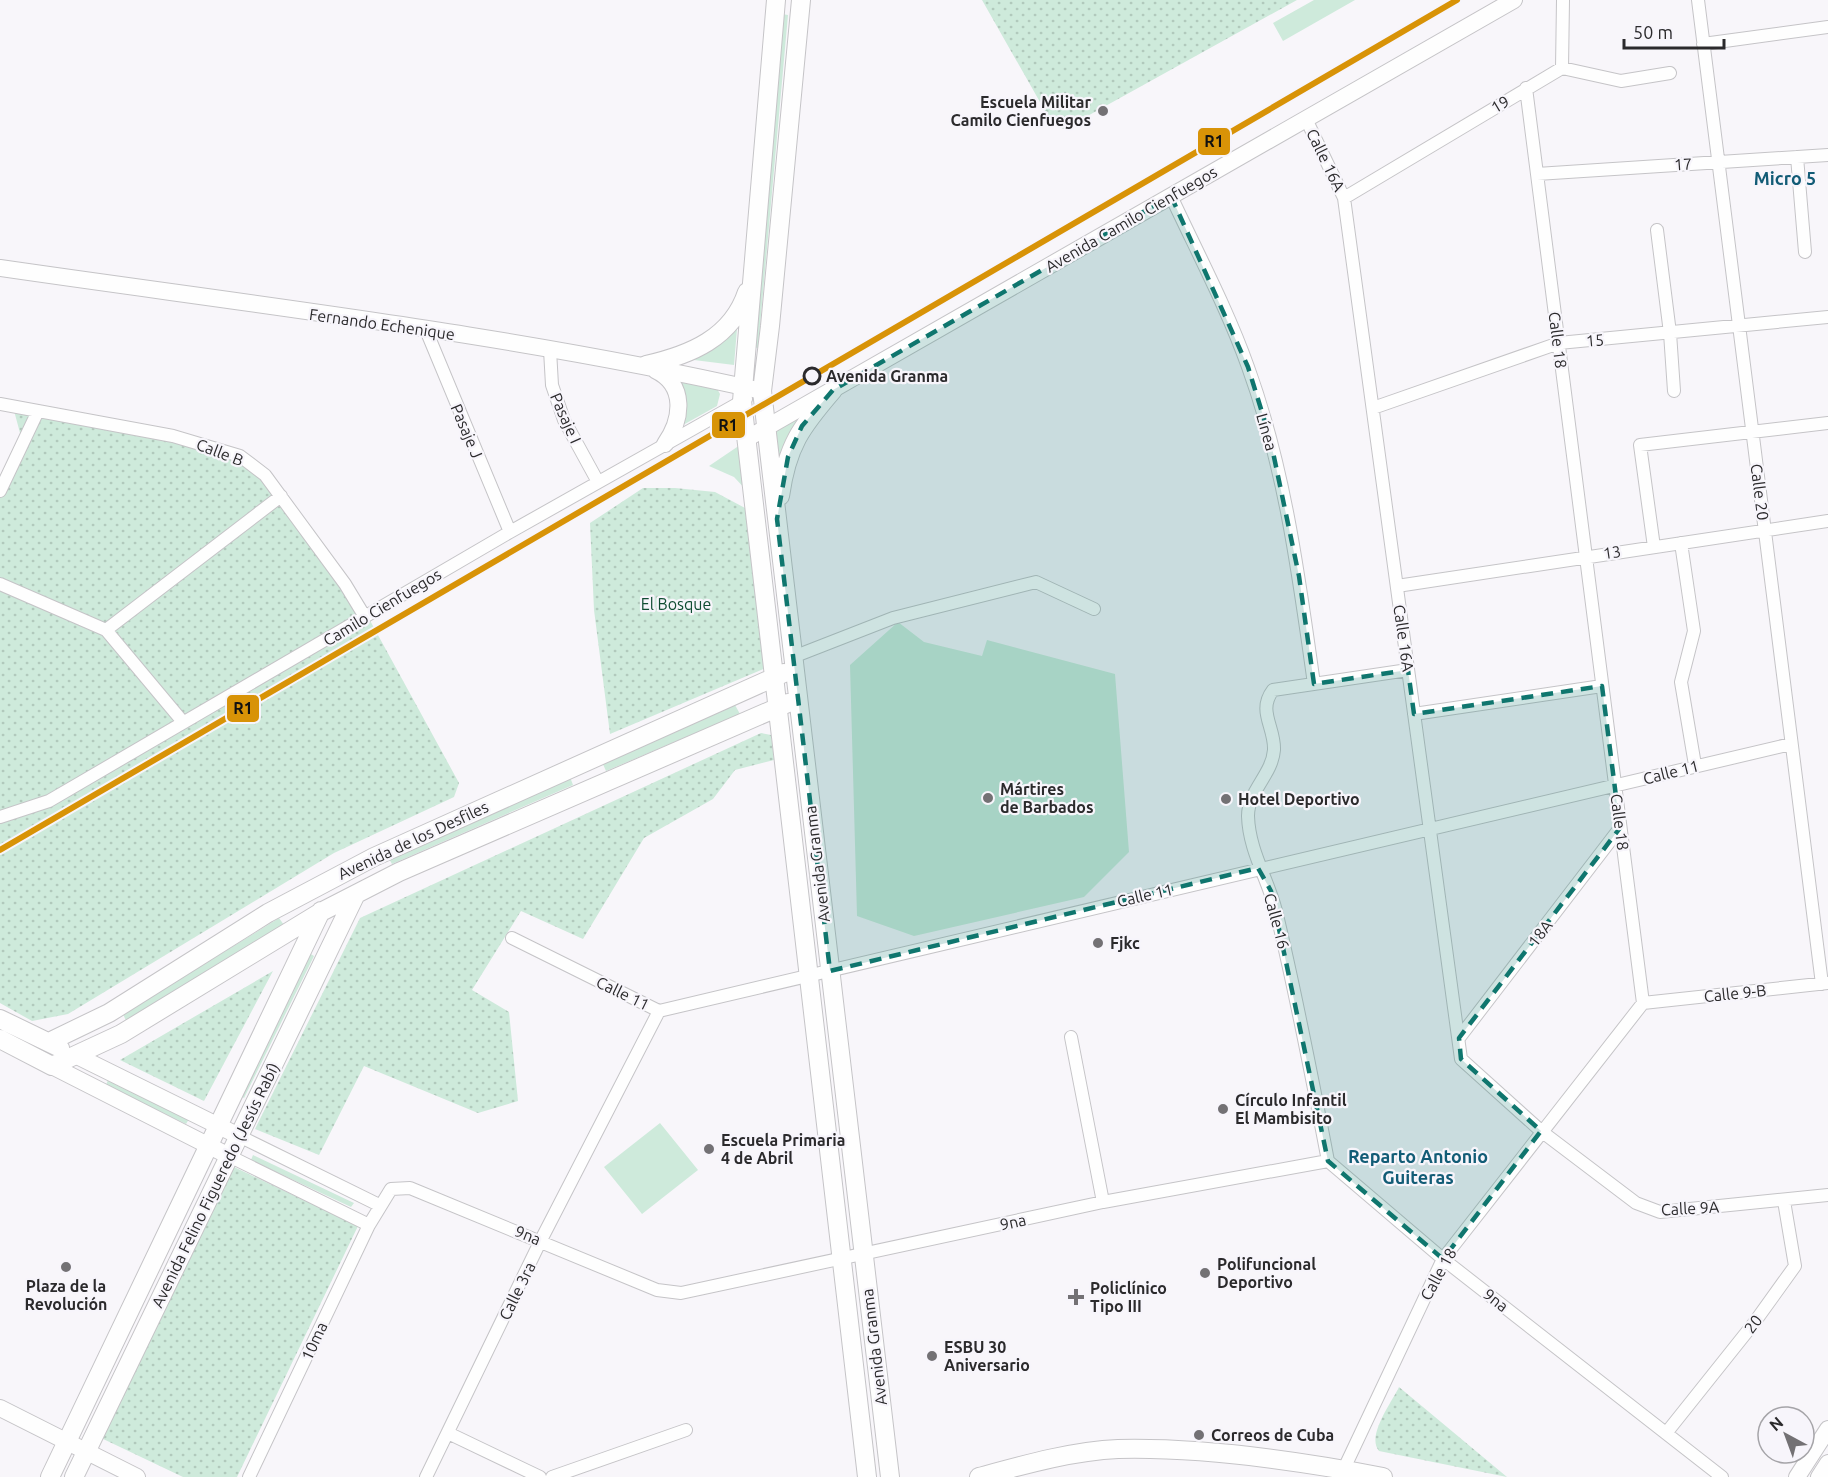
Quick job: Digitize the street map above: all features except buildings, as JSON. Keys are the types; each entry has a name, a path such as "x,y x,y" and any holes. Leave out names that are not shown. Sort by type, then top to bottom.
{"main road":[{"name":"Avenida Granma","path":"776,0 742,394 867,1477"},
{"name":"Avenida Granma","path":"801,0 762,391 890,1477"},
{"path":"646,365 682,356 716,337 741,308 753,273"},
{"path":"777,519 788,457 802,426 833,390"},
{"name":"Avenida de los Desfiles","path":"49,1042 109,1013 268,913 346,871 585,760 775,676 794,663"},
{"name":"Avenida de los Desfiles","path":"52,1066 121,1034 321,912 399,872 798,699"},
{"path":"585,760 595,787"},
{"name":"Avenida Felino Figueredo (Jesús Rabí)","path":"50,1477 321,912 346,871"},
{"name":"Avenida Felino Figueredo (Jesús Rabí)","path":"74,1477 356,894"},
{"path":"0,1019 75,1055"},
{"path":"0,1039 52,1066"},
{"path":"979,1477 1033,1470 1117,1449 1233,1455 1341,1473 1383,1477"}],"street":[{"name":"Avenida Camilo Cienfuegos","path":"748,438 1514,0"},
{"path":"1563,0 1562,68 1621,81 1670,73"},
{"name":"Calle 20","path":"1698,0 1791,744 1825,984"},
{"path":"1703,44 1828,27"},
{"name":"19","path":"1344,198 1562,68"},
{"name":"Calle 18","path":"1341,1473 1443,1259 1643,1003 1526,88"},
{"name":"Calle 16A","path":"1306,119 1344,198 1461,1059 1541,1131"},
{"name":"17","path":"1537,174 1828,155"},
{"path":"1797,157 1805,252"},
{"name":"Línea","path":"1171,196 1248,367 1270,438 1297,566 1314,684"},
{"path":"1657,230 1670,333 1674,391"},
{"name":"Fernando Echenique","path":"0,268 426,330 646,365 742,394 762,391"},
{"name":"15","path":"1373,408 1559,343 1828,317"},
{"name":"Pasaje J","path":"426,330 510,532"},
{"name":"Pasaje I","path":"550,350 552,385 564,420 598,482"},
{"path":"646,365 667,377 679,400 677,422 665,444"},
{"name":"Camilo Cienfuegos","path":"0,817 49,801 665,444 742,394"},
{"name":"Calle B","path":"0,404 173,436 240,456 265,475 365,617"},
{"path":"0,491 38,411"},
{"path":"1654,547 1640,445 1828,423"},
{"path":"106,630 281,496"},
{"name":"13","path":"1397,586 1586,556 1828,522"},
{"path":"1681,543 1694,631 1681,682 1695,765"},
{"path":"794,663 893,618 1036,582 1094,609"},
{"path":"0,584 106,630 183,722"},
{"path":"1314,684 1408,670"},
{"name":"Calle 16","path":"1314,684 1273,690 1267,698 1265,710 1274,747 1271,767 1256,788 1248,815 1258,868 1271,891 1295,989 1328,1161"},
{"path":"1414,714 1602,686"},
{"name":"Calle 11","path":"512,938 659,1011 1258,868 1430,831 1695,765 1791,744"},
{"name":"18A","path":"1459,1038 1620,828"},
{"name":"Calle 9-B","path":"1643,1003 1825,984"},
{"name":"Calle 3ra","path":"426,1477 541,1240 659,1011"},
{"path":"1071,1037 1103,1202"},
{"path":"75,1055 379,1205"},
{"path":"52,1066 369,1225"},
{"name":"Calle 9A","path":"1541,1131 1636,1203 1660,1212 1784,1201 1828,1194"},
{"name":"9na","path":"379,1205 391,1189 410,1188 541,1240 657,1290 681,1293 1103,1202 1328,1161 1443,1259 1722,1477"},
{"name":"20","path":"1667,1432 1754,1323 1795,1266 1784,1201"},
{"name":"10ma","path":"249,1477 379,1205"},
{"path":"0,1408 137,1477"},
{"path":"1797,1477 1828,1429"},
{"path":"552,1477 686,1430"},
{"path":"448,1433 540,1477"},
{"path":"1819,1477 1828,1463"}],"highlighted area":[{"path":"1171,196 1248,367 1270,438 1299,576 1314,684 1408,670 1414,714 1602,686 1620,828 1459,1038 1461,1059 1541,1131 1443,1259 1328,1161 1271,891 1258,868 830,971 777,519 788,457 802,426 833,390"}],"green space":[{"path":"982,0 1297,0 1064,129 1053,125"},
{"path":"1314,0 1355,0 1283,41 1273,23"},
{"path":"782,14 788,15 758,348 752,347"},
{"path":"733,328 737,329 734,365 694,360 712,349"},
{"path":"675,376 715,385 720,394 717,406 683,425 686,412 685,400"},
{"path":"808,406 780,466 771,426"},
{"path":"13,407 240,456 265,475 367,615 459,783 454,797 334,853 68,1014 32,1021 0,1003 0,494 23,444"},
{"path":"740,445 749,493 734,477 709,466"},
{"name":"El Bosque","path":"643,488 715,492 745,508 768,667 610,734 594,610 590,523"},
{"name":"Mártires de Barbados","path":"898,622 924,642 982,656 987,640 1115,674 1129,852 1084,897 914,936 857,916 850,665"},
{"path":"735,705 740,714 606,771 602,762"},
{"path":"761,733 771,735 774,760 735,770 713,799 644,838 583,939 521,911 472,990 509,1012 518,1101 478,1113 364,1066 319,1155 255,1129 360,918"},
{"path":"570,777 573,785 392,864 388,857"},
{"path":"279,918 284,925 127,1023 123,1014"},
{"path":"309,953 314,956 244,1098 239,1095"},
{"path":"273,971 204,1101 120,1060"},
{"path":"108,1080 189,1119 186,1124 106,1085"},
{"path":"660,1123 698,1170 642,1214 604,1167"},
{"path":"253,1155 354,1203 351,1207 251,1160"},
{"path":"230,1165 358,1226 237,1477 183,1477 99,1437"},
{"path":"1399,1387 1507,1477 1379,1451 1376,1445 1378,1428"}],"transit line":[{"name":"R1","path":"0,850 1457,0"}],"place":[{"name":"Escuela Militar Camilo Cienfuegos","path":"1103,111"},
{"name":"Avenida Granma","path":"812,376"},
{"name":"Mártires de Barbados","path":"988,798"},
{"name":"Hotel Deportivo","path":"1226,799"},
{"name":"Fjkc","path":"1098,943"},
{"name":"Círculo Infantil El Mambisito","path":"1223,1109"},
{"name":"Escuela Primaria 4 de Abril","path":"709,1149"},
{"name":"Plaza de la Revolución","path":"66,1267"},
{"name":"Polifuncional Deportivo","path":"1205,1273"},
{"name":"Policlínico Tipo III","path":"1076,1297"},
{"name":"ESBU 30 Aniversario","path":"932,1356"},
{"name":"Correos de Cuba","path":"1199,1435"}],"district":[{"name":"Micro 5","path":"1785,178"},
{"name":"Reparto Antonio Guiteras","path":"1418,1166"}]}
